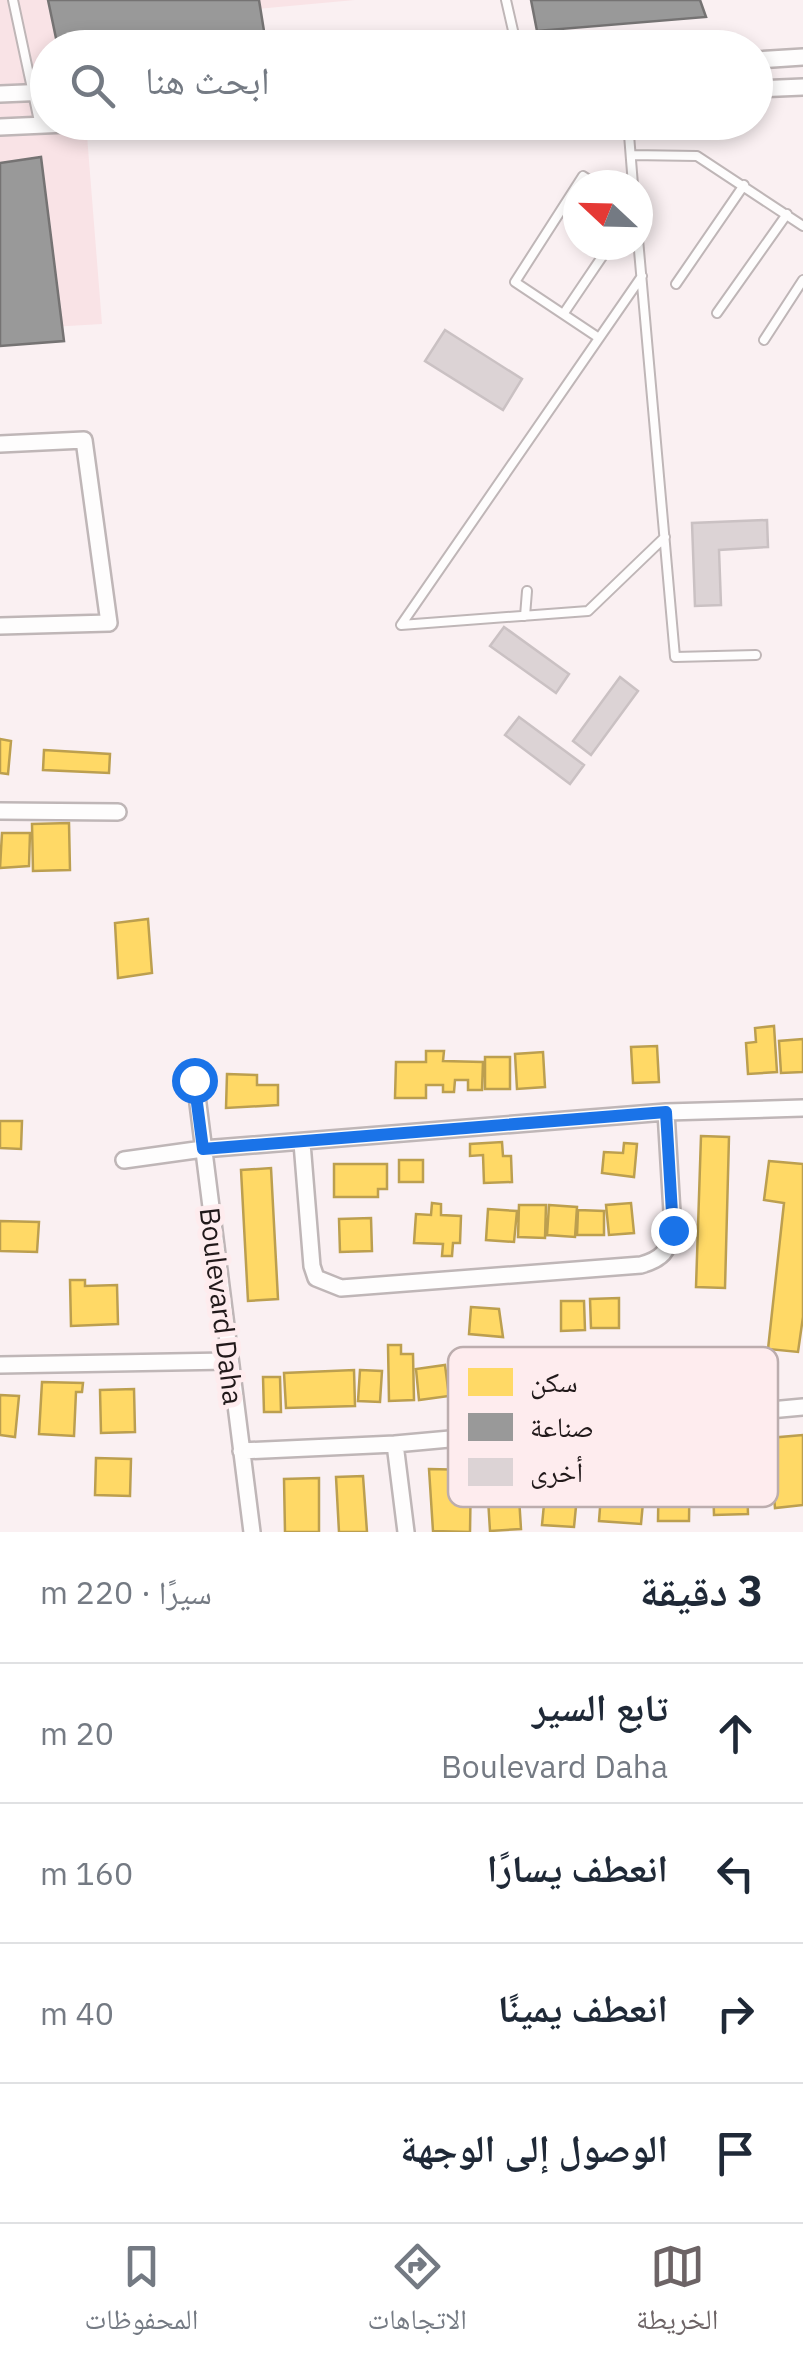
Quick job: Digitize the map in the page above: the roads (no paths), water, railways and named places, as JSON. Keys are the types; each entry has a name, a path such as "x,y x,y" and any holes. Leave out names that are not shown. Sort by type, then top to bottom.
{"street":[{"path":"773,59 803,57"},
{"path":"773,88 803,87"},
{"path":"0,94 30,93"},
{"path":"0,128 30,126"},
{"path":"0,444 84,440 109,623 0,626"},
{"path":"0,812 118,812"},
{"name":"Boulevard Daha","path":"194,1080 252,1532"},
{"path":"124,1160 203,1149 666,1112 803,1108"},
{"path":"302,1143 312,1266 316,1278 326,1285 341,1288 641,1265 660,1259 669,1248 673,1230 666,1112"},
{"path":"0,1365 228,1361"},
{"path":"778,1409 803,1407"},
{"path":"241,1451 448,1439"},
{"path":"395,1444 406,1532"}],"lane":[{"path":"13,0 30,56"},
{"path":"506,0 513,30"},
{"path":"630,140 632,170"},
{"path":"631,154 686,153 718,167 803,226"},
{"path":"676,284 744,185"},
{"path":"563,207 515,282 599,338"},
{"path":"717,314 787,214"},
{"path":"564,313 600,260"},
{"path":"640,260 676,657 756,655"},
{"path":"642,276 401,625 588,611 665,536"},
{"path":"764,340 803,280"},
{"path":"525,616 526,591"}]}
